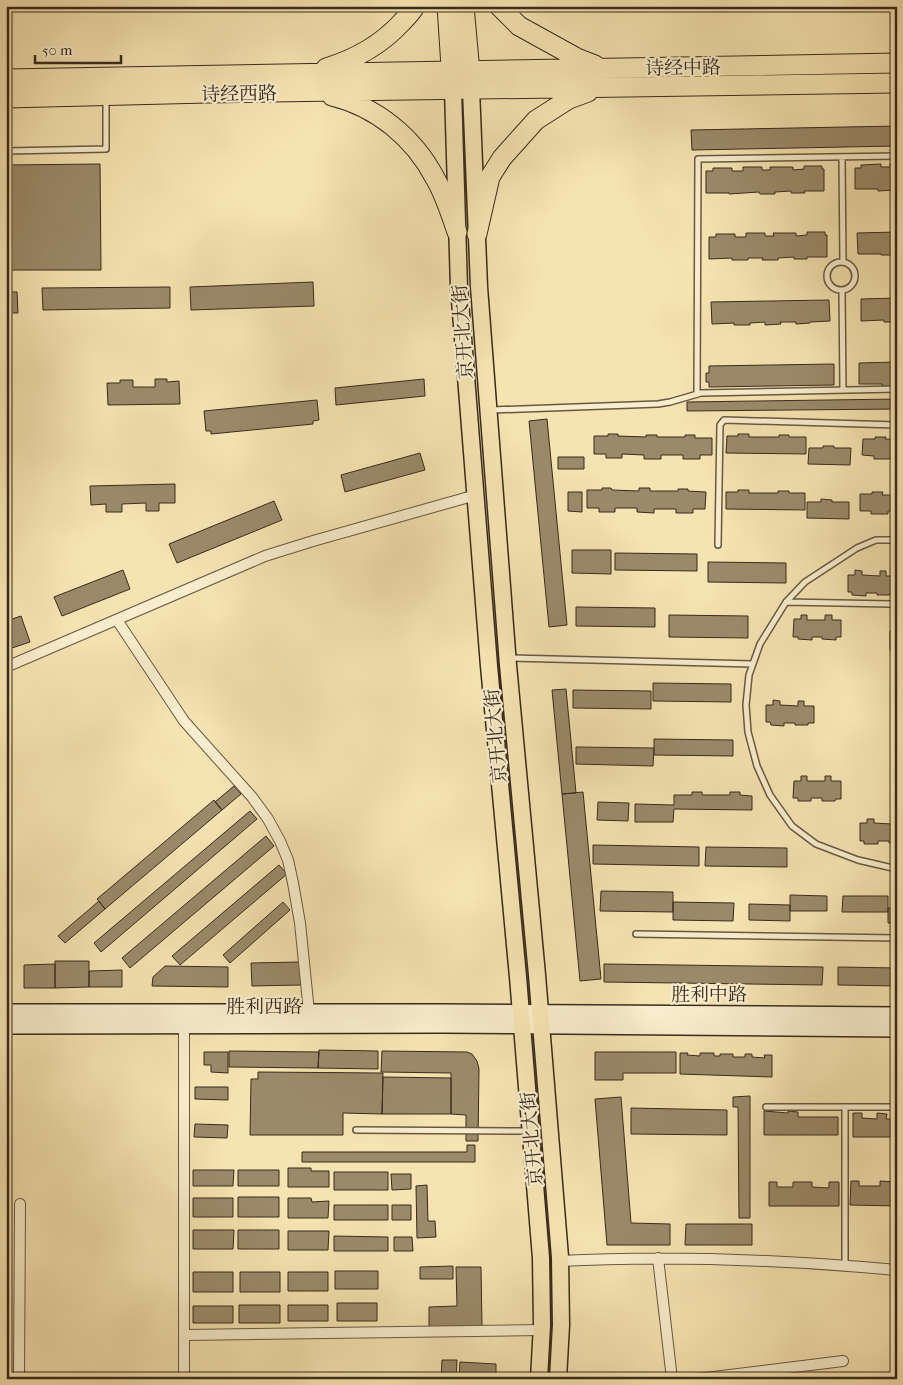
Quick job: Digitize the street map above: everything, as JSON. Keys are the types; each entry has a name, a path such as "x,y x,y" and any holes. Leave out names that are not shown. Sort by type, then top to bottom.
{"highway":[{"path":"295,74 320,70 343,63 364,53 395,30 415,6"},
{"path":"447,6 461,71"},
{"path":"462,90 464,6"},
{"path":"498,6 519,26 548,43 577,58 606,68"},
{"name":"诗经中路","path":"461,71 897,63"},
{"name":"诗经西路","path":"6,79 461,71"},
{"name":"诗经中路","path":"462,90 897,83"},
{"path":"477,234 490,177 502,158 536,120 569,99 608,87"},
{"name":"诗经西路","path":"6,98 462,90"},
{"path":"312,92 340,98 363,107 381,117 409,142 436,179 458,232"}],"main road":[{"name":"京开北大街","path":"462,90 458,232 459,288 489,666 541,1258 542,1330 539,1379"},
{"name":"京开北大街","path":"462,90 477,234 478,287 560,1261 561,1325 558,1379"}],"street":[{"path":"6,667 265,556 313,540 476,495"},
{"path":"117,620 184,721 252,797 268,819 280,841 288,860 296,899 309,1012"},
{"name":"胜利西路","path":"6,1012 309,1012 521,1019"},
{"name":"胜利中路","path":"521,1019 897,1015"},
{"name":"胜利西路","path":"6,1026 184,1026 521,1019"},
{"name":"胜利中路","path":"541,1019 897,1029"},
{"path":"184,1026 184,1379"},
{"path":"19,1379 20,1204"},
{"path":"658,1258 672,1379"},
{"path":"560,1261 677,1258 897,1270"},
{"path":"184,1335 542,1330"},
{"path":"697,1379 843,1361"}],"lane":[{"path":"6,151 106,149 106,96"},
{"path":"697,394 698,159 897,156"},
{"path":"842,157 843,261"},
{"path":"843,261 852,267 855,276 852,285 842,290 831,286 826,275 832,264 843,261"},
{"path":"842,290 843,390"},
{"path":"488,410 658,404 697,394 897,389"},
{"path":"718,545 720,425 724,420 897,425"},
{"path":"897,540 876,540 857,548 804,582 786,602 760,644 749,675 746,705 748,732 757,766 770,795 792,826 816,844 858,860 897,869"},
{"path":"786,602 891,604 897,602"},
{"path":"508,658 753,664"},
{"path":"636,934 897,938"},
{"path":"766,1106 897,1107"},
{"path":"845,1107 845,1266"},
{"path":"356,1130 530,1130"}],"building":[{"path":"897,126 897,146 692,150 691,130"},
{"path":"100,164 101,270 6,270 6,165"},
{"path":"881,164 881,167 890,167 890,164 897,164 897,188 894,190 878,191 878,189 855,189 855,168 861,168 861,165"},
{"path":"804,166 822,166 822,169 824,169 824,191 791,193 791,191 775,192 775,194 760,194 759,192 706,193 706,171 713,171 713,168 732,168 732,171 743,171 743,167 762,167 762,170 770,170 770,167 793,167 793,170 804,169"},
{"path":"807,232 825,232 825,235 827,235 827,257 794,259 794,257 778,258 778,260 762,260 763,258 748,258 748,260 732,260 732,258 709,259 709,237 716,237 716,234 735,234 735,237 746,237 746,233 765,233 765,236 774,236 773,233 796,233 796,236 807,235"},
{"path":"897,232 896,255 858,254 857,233"},
{"path":"313,282 314,306 191,310 190,287"},
{"path":"170,287 170,308 43,310 42,288"},
{"path":"6,292 17,292 18,313 6,313"},
{"path":"897,298 897,322 884,322 884,320 861,321 861,299"},
{"path":"829,300 830,321 796,324 796,322 780,322 781,324 765,325 765,322 750,323 750,325 734,325 734,323 712,324 711,302"},
{"path":"897,362 897,385 859,384 859,363"},
{"path":"834,364 834,385 709,387 709,382 706,382 706,373 709,373 709,366"},
{"path":"155,379 167,379 167,382 179,381 180,404 108,405 107,383 133,380 133,387 155,387"},
{"path":"424,379 425,396 336,405 335,388"},
{"path":"897,399 897,409 687,411 687,402"},
{"path":"317,400 319,420 313,421 313,424 211,434 211,431 206,431 204,411"},
{"path":"547,419 567,625 549,627 529,421"},
{"path":"608,434 646,437 646,435 685,437 685,435 695,435 695,438 712,438 712,455 700,455 700,459 683,459 683,455 661,455 661,459 644,459 644,455 622,454 622,458 606,458 606,454 594,454 594,436 608,436"},
{"path":"738,434 749,434 749,437 789,435 789,437 806,437 806,454 726,453 727,436 738,436"},
{"path":"875,437 897,439 897,456 891,456 891,459 874,459 874,456 862,455 863,439 875,439"},
{"path":"823,446 851,448 850,465 808,464 809,448 823,448"},
{"path":"420,453 425,470 345,492 341,475"},
{"path":"558,457 584,457 584,469 558,469"},
{"path":"175,484 175,503 159,503 159,511 146,511 146,503 122,504 122,512 106,512 106,504 91,505 90,486"},
{"path":"602,488 639,491 639,488 650,488 650,491 688,489 688,491 706,492 705,509 693,509 693,513 676,513 676,509 654,509 654,513 637,512 637,508 615,508 615,512 599,512 599,508 587,508 587,490 602,490"},
{"path":"738,490 749,490 749,493 789,491 789,493 805,493 805,510 726,509 726,492 738,492"},
{"path":"568,492 582,492 582,512 568,511"},
{"path":"872,492 883,492 882,495 897,495 897,511 888,511 888,514 871,514 871,511 860,511 860,494 872,494"},
{"path":"821,499 832,500 832,502 849,502 849,519 807,518 807,502 821,502"},
{"path":"274,501 282,520 177,563 169,544"},
{"path":"572,550 611,550 611,574 572,573"},
{"path":"615,553 697,554 697,571 615,570"},
{"path":"708,562 786,563 786,583 708,582"},
{"path":"123,570 130,589 62,616 54,597"},
{"path":"855,570 862,571 862,575 880,576 880,571 886,571 886,576 896,576 896,593 890,593 890,595 866,593 866,596 852,595 852,592 848,592 848,575 855,575"},
{"path":"576,607 655,608 655,627 576,626"},
{"path":"669,615 748,616 748,638 669,637"},
{"path":"801,615 807,615 807,620 825,620 825,615 832,615 832,620 841,620 841,637 836,637 836,640 812,637 812,640 793,637 794,619 801,619"},
{"path":"21,616 30,642 6,650 6,621"},
{"path":"890,631 897,631 897,650 890,650"},
{"path":"653,683 731,684 731,702 653,701"},
{"path":"566,689 576,793 562,794 552,690"},
{"path":"573,690 651,691 651,709 573,708"},
{"path":"773,700 780,701 780,705 798,706 798,701 804,701 804,706 814,706 814,723 808,723 808,725 784,723 784,726 771,725 770,722 766,722 766,705 773,705"},
{"path":"654,739 733,740 733,756 654,755"},
{"path":"576,747 654,748 653,766 576,764"},
{"path":"801,776 807,776 807,781 825,781 825,776 831,776 831,781 841,781 841,799 822,801 822,798 811,798 811,801 798,801 798,798 793,798 794,781 801,781"},
{"path":"234,786 241,794 222,810 215,802"},
{"path":"583,792 601,979 580,981 562,794"},
{"path":"692,792 702,792 702,795 730,795 730,792 740,792 740,795 752,796 752,810 674,809 673,822 635,822 635,804 674,805 674,795 692,795"},
{"path":"214,800 222,810 105,909 97,899"},
{"path":"598,802 629,803 628,821 597,820"},
{"path":"250,811 257,819 101,952 94,943"},
{"path":"867,819 874,819 874,823 892,824 892,819 897,819 897,844 889,843 889,841 878,841 878,844 864,844 864,841 860,841 860,823 867,823"},
{"path":"266,836 274,846 130,968 122,958"},
{"path":"593,845 699,847 699,866 593,864"},
{"path":"706,847 787,848 787,867 705,866"},
{"path":"279,865 287,874 180,965 172,956"},
{"path":"601,891 673,892 673,912 600,911"},
{"path":"790,895 827,896 827,911 790,911"},
{"path":"843,896 888,896 888,912 842,912"},
{"path":"99,901 105,909 65,943 58,936"},
{"path":"283,902 290,910 230,963 223,955"},
{"path":"673,902 734,903 733,921 673,920"},
{"path":"749,904 790,905 790,921 749,920"},
{"path":"888,908 897,908 897,923 888,923"},
{"path":"55,961 89,961 89,987 55,988"},
{"path":"300,962 301,985 252,986 251,963"},
{"path":"55,964 55,988 24,988 24,965"},
{"path":"604,964 823,967 822,985 604,982"},
{"path":"165,966 228,967 228,987 152,986 153,977"},
{"path":"838,967 897,968 897,986 838,985"},
{"path":"122,970 122,987 89,987 89,971"},
{"path":"319,1050 378,1051 378,1069 318,1068"},
{"path":"229,1051 319,1052 318,1068 229,1067"},
{"path":"382,1051 467,1052 472,1054 477,1061 479,1069 478,1141 466,1141 466,1115 451,1114 451,1073 381,1072"},
{"path":"204,1052 228,1052 228,1073 211,1072 211,1065 204,1065"},
{"path":"595,1052 676,1052 676,1073 623,1073 623,1080 595,1080"},
{"path":"680,1053 700,1056 700,1053 714,1053 714,1056 733,1054 733,1057 745,1057 745,1054 752,1054 752,1057 765,1058 764,1055 772,1055 772,1077 680,1074"},
{"path":"258,1072 383,1073 382,1114 343,1113 343,1135 250,1135 251,1079 258,1079"},
{"path":"383,1077 451,1078 451,1114 382,1114"},
{"path":"195,1087 228,1087 228,1100 195,1099"},
{"path":"750,1096 750,1218 739,1218 738,1107 733,1107 733,1097"},
{"path":"621,1097 631,1223 670,1224 670,1245 607,1245 595,1099"},
{"path":"631,1108 727,1110 727,1135 631,1134"},
{"path":"764,1111 798,1112 798,1117 838,1117 838,1135 764,1135"},
{"path":"853,1113 862,1113 862,1118 877,1119 877,1113 887,1114 886,1119 897,1119 897,1137 853,1137"},
{"path":"195,1124 228,1125 227,1138 194,1137"},
{"path":"467,1145 475,1145 475,1162 302,1162 302,1152 467,1152"},
{"path":"288,1168 311,1168 311,1171 329,1171 329,1187 288,1187"},
{"path":"193,1170 234,1170 233,1186 193,1186"},
{"path":"238,1170 279,1170 279,1186 238,1186"},
{"path":"334,1172 388,1172 388,1190 334,1190"},
{"path":"391,1174 411,1174 411,1189 392,1190"},
{"path":"851,1181 859,1181 859,1186 880,1186 880,1181 897,1182 897,1206 850,1205"},
{"path":"769,1182 777,1182 777,1187 793,1187 793,1182 812,1182 812,1187 829,1188 829,1182 839,1182 839,1206 769,1206"},
{"path":"427,1185 428,1221 435,1221 436,1237 417,1238 416,1186"},
{"path":"238,1197 279,1197 279,1217 238,1217"},
{"path":"193,1198 233,1198 233,1217 193,1217"},
{"path":"288,1198 311,1198 312,1202 329,1201 328,1218 288,1218"},
{"path":"334,1205 388,1205 388,1220 334,1220"},
{"path":"392,1205 411,1205 411,1220 392,1220"},
{"path":"686,1224 752,1224 752,1245 685,1245"},
{"path":"193,1230 234,1230 233,1249 193,1249"},
{"path":"238,1230 279,1230 279,1249 238,1249"},
{"path":"288,1231 329,1231 328,1250 288,1250"},
{"path":"334,1236 388,1237 388,1251 334,1251"},
{"path":"394,1237 412,1237 413,1251 394,1251"},
{"path":"453,1266 453,1279 420,1279 420,1267"},
{"path":"456,1267 481,1267 482,1327 429,1327 429,1307 457,1306"},
{"path":"335,1271 378,1271 378,1289 335,1289"},
{"path":"193,1272 233,1272 233,1292 193,1292"},
{"path":"240,1272 280,1272 280,1292 240,1292"},
{"path":"288,1272 328,1272 328,1291 288,1291"},
{"path":"337,1303 377,1303 377,1321 337,1321"},
{"path":"239,1305 280,1305 280,1323 239,1323"},
{"path":"288,1305 328,1305 328,1321 288,1321"},
{"path":"193,1306 233,1306 233,1323 193,1323"},
{"path":"442,1360 457,1360 456,1379 441,1379"},
{"path":"460,1362 496,1364 496,1379 459,1379"}]}
